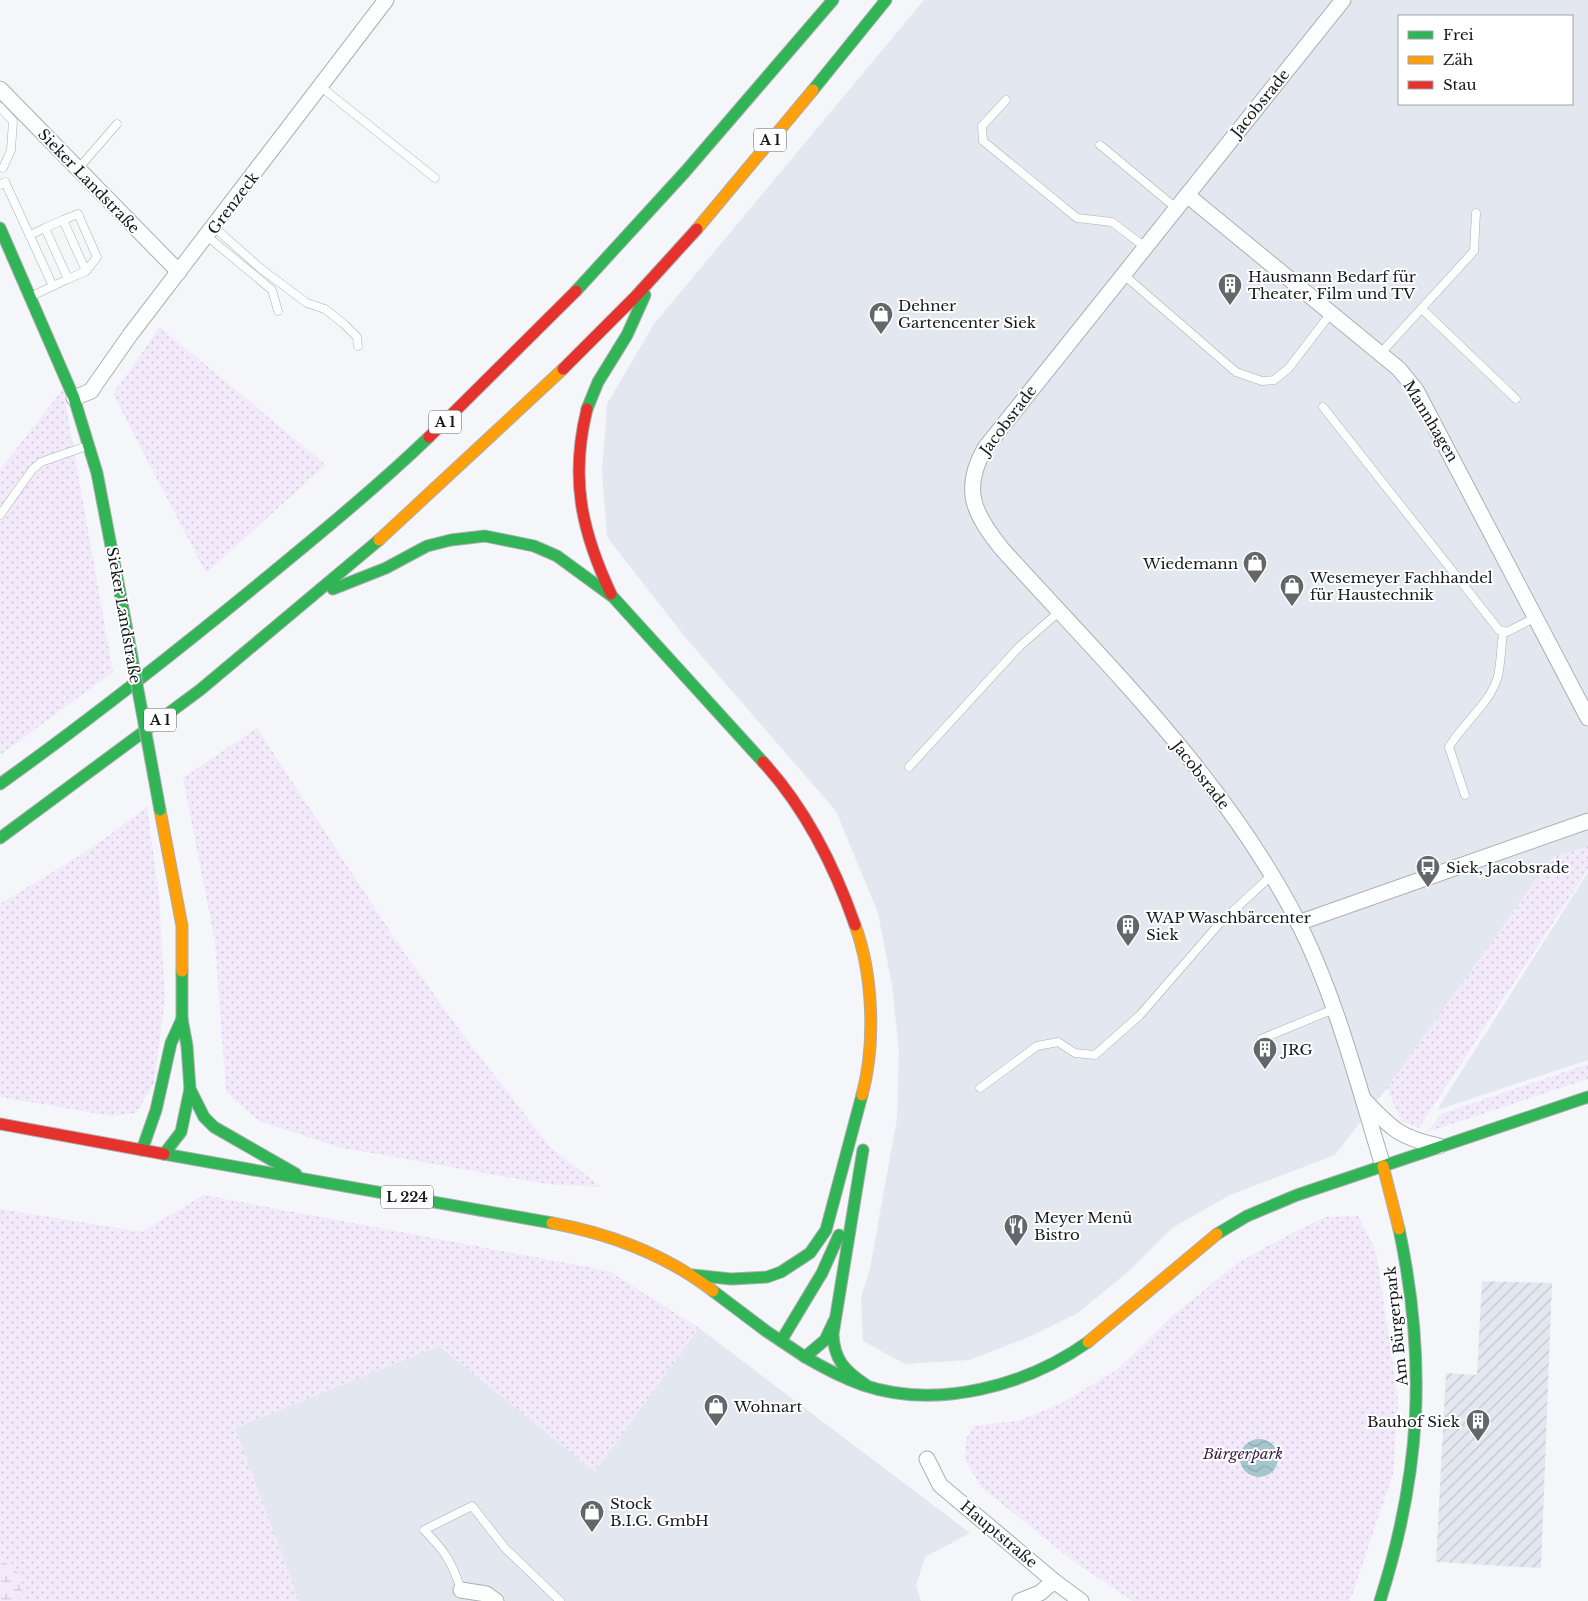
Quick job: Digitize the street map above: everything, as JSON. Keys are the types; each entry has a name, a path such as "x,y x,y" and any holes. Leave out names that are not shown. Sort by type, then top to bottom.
{"main road":[{"name":"A 1","path":"0,784 48,750 192,639 334,522 421,445 522,347 620,244 833,0"},
{"name":"A 1","path":"0,838 76,784 184,702 316,596 448,480 652,278 816,86 886,0"},
{"name":"Sieker Landstraße","path":"0,228 74,398 89,446 110,537 182,926 182,1019 187,1046 190,1089 182,1132 164,1154"},
{"path":"613,597 595,562 586,536 577,486 577,462 585,417 592,397 625,339 652,278"},
{"path":"316,596 386,568 427,546 451,540 485,536 534,546 557,556 613,597 768,767 808,820 834,868 853,916 866,964 870,1023 866,1081 868,1119"},
{"name":"Sieker Landstraße","path":"142,1150 156,1110 171,1043 182,1019"},
{"path":"693,1275 731,1279 767,1277 781,1272 810,1253 826,1230 852,1127 866,1081"},
{"name":"Sieker Landstraße","path":"190,1089 204,1117 214,1127 302,1178"},
{"name":"L 224","path":"0,1124 573,1227 633,1244 693,1275 781,1341 836,1375 896,1392 929,1395 981,1390 1028,1375 1055,1362 1089,1341 1143,1297 1196,1248 1225,1228 1265,1208 1588,1097"},
{"path":"781,1341 822,1273 838,1236 852,1127"},
{"path":"865,1139 834,1321 833,1343 837,1361 850,1375 866,1385"},
{"name":"Am Bürgerpark","path":"1380,1601 1406,1506 1414,1456 1418,1378 1414,1329 1402,1250 1383,1166"},
{"path":"805,1357 825,1340 834,1321"}],"street":[{"name":"Grenzeck","path":"74,398 91,391 386,0"},
{"name":"Jacobsrade","path":"1339,1 1124,275 995,434 985,448 974,470 972,497 982,522 1002,549 1181,749 1238,823 1272,875 1298,923 1334,1009 1383,1166"},
{"name":"Sieker Landstraße","path":"0,90 179,272"},
{"name":"Mannhagen","path":"1187,195 1398,370 1416,390 1588,718"},
{"path":"1298,923 1588,821"},
{"name":"Jacobsrade","path":"1362,1098 1395,1131 1407,1138 1441,1146"},
{"name":"Hauptstraße","path":"927,1459 940,1485 1054,1581 1081,1601"},
{"path":"1020,1601 1040,1594 1054,1581"},
{"path":"461,1590 486,1594 496,1601"}],"lane":[{"path":"321,87 435,178"},
{"path":"1006,100 982,126 983,141 1078,218 1112,222 1146,247"},
{"path":"0,107 13,121 11,150 1,166 2,183 30,235 53,286"},
{"path":"78,169 117,124"},
{"path":"1100,145 1176,208"},
{"path":"1380,355 1474,251 1476,213"},
{"path":"30,235 78,214 97,257 86,271 30,296"},
{"path":"63,220 86,271"},
{"path":"46,228 68,279"},
{"path":"211,231 272,290 278,311"},
{"path":"211,231 306,304 325,309 357,337 358,346"},
{"path":"1124,275 1236,372 1262,381 1274,380 1288,369 1331,313"},
{"path":"1422,309 1516,399"},
{"path":"1323,407 1503,632 1498,676 1485,702 1449,747 1465,794"},
{"path":"0,515 32,470 41,462 89,446"},
{"path":"909,768 1020,646 1060,612"},
{"path":"1503,632 1536,617"},
{"path":"980,1088 1037,1046 1058,1042 1075,1053 1095,1056 1140,1015 1219,924 1272,875"},
{"path":"1262,1039 1334,1009"},
{"path":"461,1590 453,1564 444,1550 424,1530 472,1506 504,1548 560,1601"}],"shaded area":[{"path":"924,0 1588,0 1588,846 1552,858 1387,1088 1335,1155 1230,1195 1172,1228 1130,1270 1078,1313 1029,1337 969,1360 905,1364 863,1341 861,1297 870,1269 897,1118 899,1051 892,985 878,913 836,811 685,637 607,537 602,472 607,404 654,324"},
{"path":"1588,872 1588,1060 1437,1110"},
{"path":"1482,1281 1552,1283 1541,1568 1436,1562 1446,1373 1477,1375"},
{"path":"699,1328 970,1533 925,1557 916,1586 921,1601 299,1601 235,1428 439,1346 595,1472"}],"green space":[{"path":"160,327 326,465 206,573 113,394"},
{"path":"63,389 113,672 0,755 0,470"},
{"path":"257,728 403,951 461,1032 549,1146 601,1187 546,1184 338,1147 259,1121 226,1092 215,942 183,778"},
{"path":"147,807 159,897 165,998 154,1083 136,1113 112,1116 0,1097 0,904 92,848"},
{"path":"1588,846 1588,869 1419,1128 1401,1121 1387,1088 1552,858"},
{"path":"1588,1064 1588,1079 1427,1132 1441,1114"},
{"path":"204,1195 609,1271 699,1328 595,1472 439,1346 235,1428 299,1601 25,1601 17,1571 0,1559 0,1209 142,1232"},
{"name":"Bürgerpark","path":"1358,1216 1376,1251 1398,1400 1393,1474 1350,1601 1133,1601 1076,1563 981,1487 965,1459 966,1439 974,1426 1021,1420 1064,1402 1119,1368 1168,1320 1236,1264 1284,1237 1326,1217"},
{"path":"0,1559 17,1571 25,1601 0,1601"}],"water":[{"path":"1259,1439 1272,1445 1278,1458 1272,1471 1259,1477 1246,1471 1240,1458 1246,1445"}],"traffic: fast":[{"path":"576,291 685,172 833,0"},
{"path":"813,90 886,0"},
{"path":"0,228 74,398 97,473 122,603"},
{"path":"587,409 598,382 627,335 645,295"},
{"path":"0,784 106,706 210,624 355,504 429,437"},
{"path":"333,589 386,568 427,546 451,540 485,536 534,546 557,556 613,597 763,762"},
{"path":"0,838 200,690 379,540"},
{"path":"122,603 160,810"},
{"path":"182,971 182,1019 187,1046 190,1089 204,1117 214,1127 296,1174"},
{"path":"142,1150 156,1110 171,1043 182,1019"},
{"path":"164,1154 181,1132 190,1089"},
{"path":"693,1275 731,1279 767,1277 781,1272 810,1253 826,1230 862,1095"},
{"path":"1217,1234 1247,1216 1297,1195 1588,1097"},
{"path":"863,1150 833,1334 838,1358 852,1375 866,1385"},
{"path":"164,1154 552,1223"},
{"path":"1380,1601 1394,1554 1404,1507 1411,1462 1415,1416 1414,1325 1399,1229"},
{"path":"781,1341 822,1273 839,1235"},
{"path":"713,1291 766,1331 805,1357"},
{"path":"805,1357 825,1340 834,1321"},
{"path":"805,1357 863,1385 891,1392 921,1395 950,1394 1009,1382 1064,1358 1088,1342"}],"traffic: slow":[{"path":"697,229 813,90"},
{"path":"379,540 563,369"},
{"path":"160,810 182,926 182,971"},
{"path":"855,925 866,965 871,1032 862,1095"},
{"path":"1383,1166 1399,1229"},
{"path":"552,1223 595,1233 637,1247 676,1266 713,1291"},
{"path":"1088,1342 1217,1234"}],"traffic: jam":[{"path":"563,369 636,296 697,229"},
{"path":"429,437 576,291"},
{"path":"587,409 579,458 581,503 592,548 611,594"},
{"path":"763,762 793,799 817,839 838,881 855,925"},
{"path":"0,1124 164,1154"}],"place":[{"name":"Hausmann Bedarf für Theater, Film und TV","path":"1230,306"},
{"name":"Dehner Gartencenter Siek","path":"881,335"},
{"name":"Wiedemann","path":"1255,584"},
{"name":"Wesemeyer Fachhandel für Haustechnik","path":"1292,607"},
{"name":"Siek, Jacobsrade","path":"1428,888"},
{"name":"WAP Waschbärcenter Siek","path":"1128,947"},
{"name":"JRG","path":"1265,1070"},
{"name":"Meyer Menü Bistro","path":"1016,1247"},
{"name":"Wohnart","path":"716,1427"},
{"name":"Bauhof Siek","path":"1478,1442"},
{"name":"Stock B.I.G. GmbH","path":"592,1533"}]}
